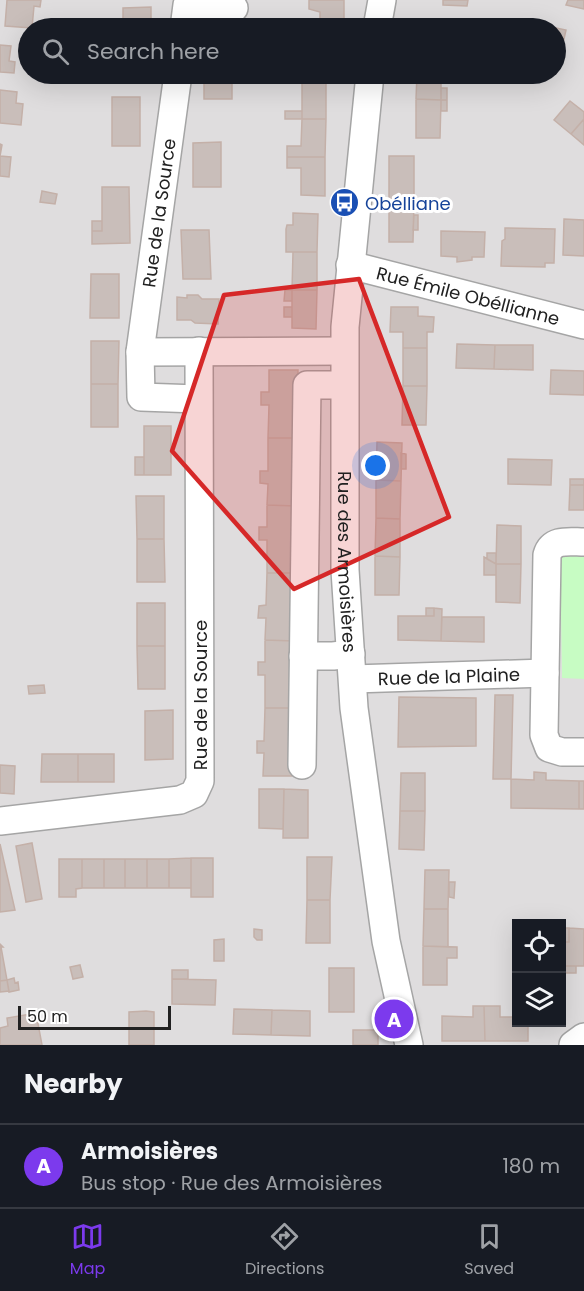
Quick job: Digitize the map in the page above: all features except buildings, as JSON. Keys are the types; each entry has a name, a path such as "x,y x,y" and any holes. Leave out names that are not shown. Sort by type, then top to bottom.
{"street":[{"path":"379,18 382,0"},
{"path":"185,18 187,5 234,8"},
{"name":"Rue de la Source","path":"177,84 141,352 141,397 198,399"},
{"name":"Rue des Armoisières","path":"369,84 350,265 344,351 345,570 354,708 386,941 409,1045"},
{"name":"Rue Émile Obéllianne","path":"350,265 584,325"},
{"name":"Rue de la Source","path":"0,821 180,800 194,794 200,781 199,351"},
{"path":"141,352 344,351"},
{"path":"302,765 307,385 344,385"},
{"path":"305,519 344,518"},
{"name":"Rue de la Plaine","path":"584,542 556,543 549,549 544,735 549,748 554,751 584,752"},
{"name":"Rue de la Plaine","path":"303,656 333,656 352,666 545,674"},
{"path":"573,1045 584,1037"}],"highlighted area":[{"path":"359,279 449,517 294,589 172,451 224,295"}],"shaded area":[{"path":"0,0 584,0 584,1045 0,1045"}],"green space":[{"path":"560,547 584,548 584,679 562,678"}],"place":[{"name":"Obélliane","path":"344,203"},
{"name":"Armoisières","path":"394,1019"}]}
